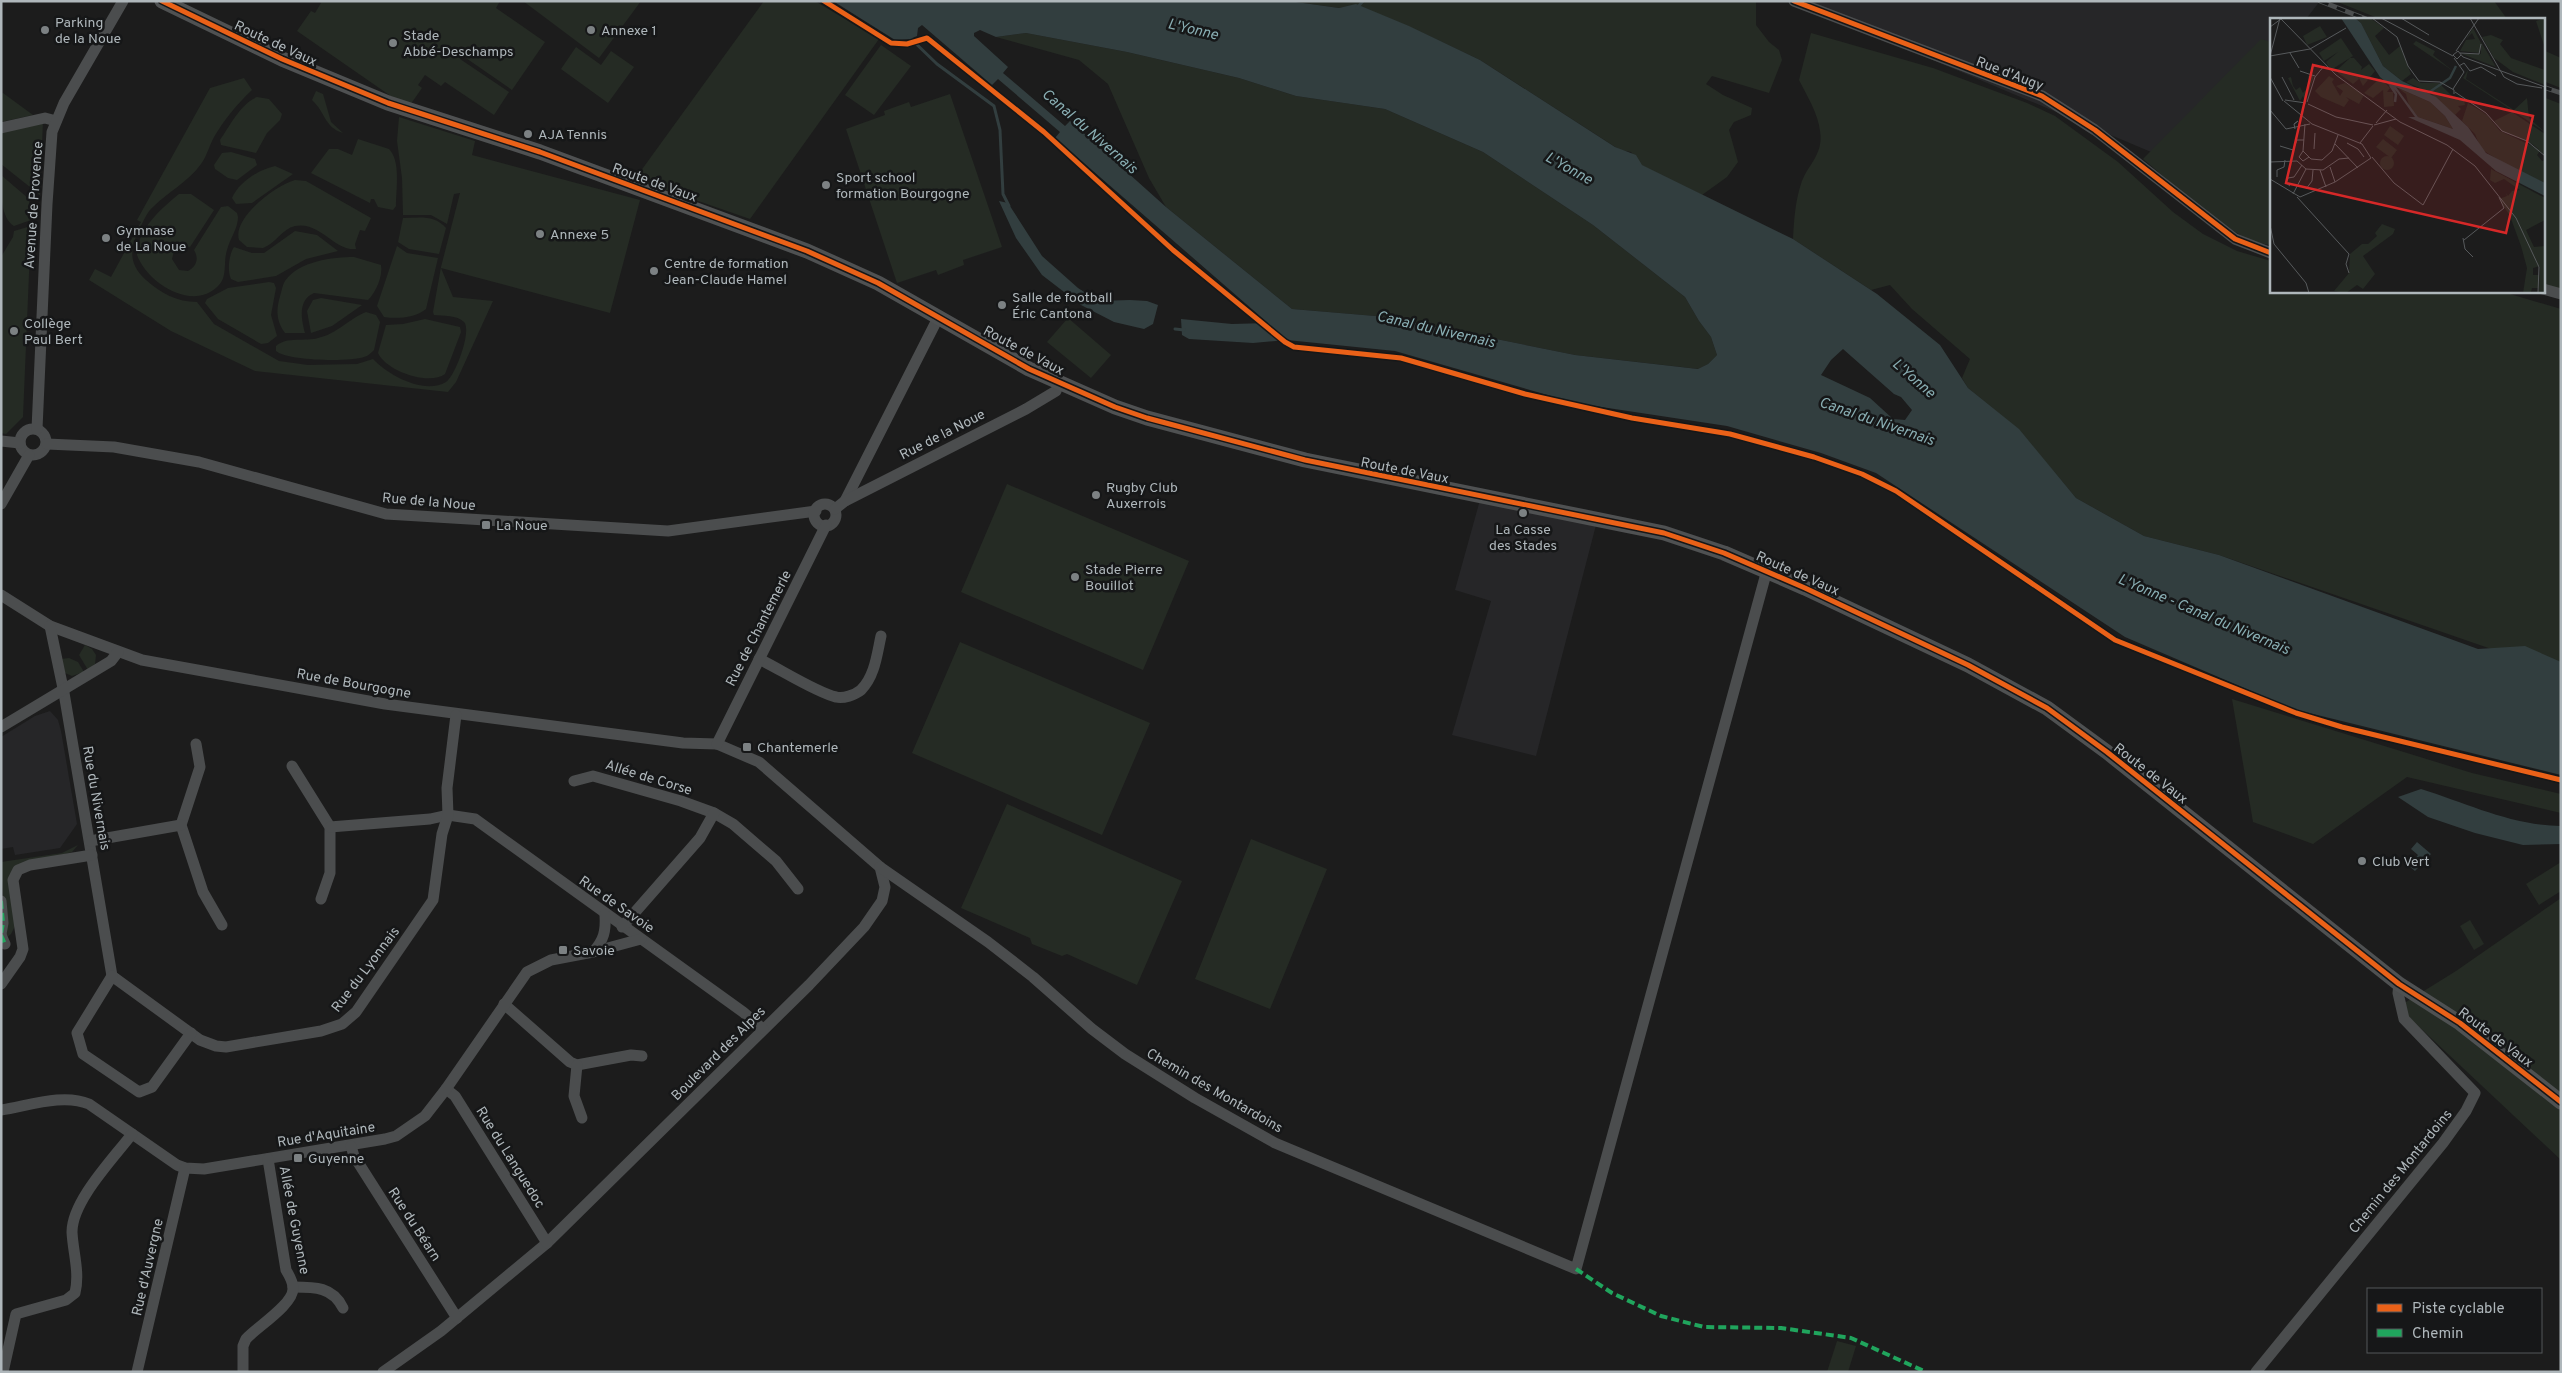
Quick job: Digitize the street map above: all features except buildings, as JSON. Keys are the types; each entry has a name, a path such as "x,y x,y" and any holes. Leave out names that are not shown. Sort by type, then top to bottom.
{"street":[{"name":"Avenue de Provence","path":"37,429 52,132 56,120 79,77 123,1"},
{"name":"Route de Vaux","path":"162,1 282,60 397,107 540,152 807,251 878,283 1029,368 1115,408 1228,440 1340,468 1636,526 1691,541 1767,570 1968,665 2047,708 2107,752 2399,984 2460,1023 2561,1102"},
{"name":"Rue d'Augy","path":"1794,1 2042,96 2095,130 2235,240 2270,253"},
{"path":"1,128 44,118 56,120"},
{"path":"2544,289 2561,294"},
{"path":"845,501 939,316"},
{"name":"Rue de la Noue","path":"834,509 845,501 1026,408 1056,391 1060,382"},
{"path":"37,429 42,432 47,444 41,454 29,455 25,453 20,443 25,432 37,429"},
{"path":"1,441 20,443"},
{"name":"Rue de la Noue","path":"47,444 114,448 199,462 386,514 668,531 816,510"},
{"path":"1,504 29,455"},
{"path":"824,504 834,509 834,521 826,526 818,522 816,510 824,504"},
{"name":"Rue de Chantemerle","path":"717,744 826,526"},
{"name":"Chemin des Montardoins","path":"880,867 988,942 1033,977 1092,1030 1125,1054 1195,1098 1274,1143 1576,1269 1767,570"},
{"name":"Rue de Bourgogne","path":"1,595 50,626 142,660 275,685 456,715 674,742 717,744"},
{"name":"Rue du Nivernais","path":"50,626 90,841 112,976"},
{"path":"759,659 830,695 846,697 860,690 868,681 874,668 881,636"},
{"path":"1,727 111,661 118,652"},
{"name":"Rue du Lyonnais","path":"112,976 208,1044 226,1047 328,1030 349,1019 434,900 442,834 448,815 447,788 456,715"},
{"path":"196,744 200,767 180,825 203,892 222,925"},
{"path":"717,744 743,753 772,771 880,867"},
{"path":"292,766 330,828 330,873 320,900"},
{"name":"Allée de Corse","path":"574,780 593,776 682,801 714,814 733,824 776,861 798,889"},
{"path":"622,927 700,838 714,814"},
{"name":"Rue de Savoie","path":"330,828 430,819 448,815 475,819 763,1029"},
{"path":"90,841 180,825"},
{"path":"1,984 20,957 23,949 13,880 18,870 30,865 92,855"},
{"name":"Boulevard des Alpes","path":"383,1372 457,1318 547,1244 864,927 884,893 884,878 880,867"},
{"path":"1,902 3,938"},
{"path":"593,952 602,941 606,930 605,915"},
{"name":"Rue d'Aquitaine","path":"185,1168 204,1169 351,1146 396,1136 425,1116 528,972 540,963 593,952 641,939"},
{"path":"112,976 76,1032 83,1054 139,1092 152,1087 191,1032"},
{"name":"Chemin des Montardoins","path":"2256,1372 2443,1143 2466,1111 2475,1093 2404,1019 2398,992 2399,984"},
{"path":"504,1004 570,1062 577,1065 631,1055 642,1056"},
{"path":"577,1065 574,1096 582,1118"},
{"name":"Rue du Languedoc","path":"446,1089 456,1096 547,1244"},
{"path":"1,1110 73,1099 89,1104 185,1168"},
{"path":"3,1372 16,1314 66,1300 75,1293 78,1280 72,1231 75,1213 132,1134"},
{"name":"Rue du Béarn","path":"351,1146 354,1156 457,1318"},
{"name":"Allée de Guyenne","path":"243,1372 243,1346 246,1339 287,1303 293,1287 286,1270 268,1159"},
{"name":"Rue d'Auvergne","path":"137,1372 185,1168"},
{"name":"Allée de Guyenne","path":"293,1287 313,1287 330,1291 343,1308"}],"shaded area":[{"name":"Stade Abbé-Deschamps","path":"319,1 500,1 496,8 545,42 512,90 463,56 460,59 509,92 494,115 445,82 441,86 425,75 418,85 422,88 408,108 297,31 311,11 315,13 321,3"},
{"name":"Annexe 1","path":"523,1 641,1 599,58"},
{"path":"764,1 815,1 879,39 750,219 635,179"},
{"path":"1289,1 1756,1 1756,25 1769,42 1779,50 1782,60 1769,93 1712,76 1706,84 1723,95 1752,108 1751,115 1734,122 1729,130 1738,162 1727,177 1702,195 1641,165 1631,152 1620,150 1480,60 1408,26 1356,5 1339,8"},
{"path":"1793,1 2320,1 2307,18 2270,18 2270,65 2189,168"},
{"path":"2335,1 2494,1 2506,18 2378,18"},
{"path":"1026,33 1127,52 1239,78 1296,96 1385,109 1483,152 1593,225 1685,297 1711,337 1717,355 1708,364 1699,369 1575,355 1387,317 1292,309 1166,207 1149,178 1108,84 1079,60 996,37"},
{"path":"1811,33 1933,68 2027,103 2055,116 2118,162 2173,212 2203,234 2237,251 2270,261 2270,292 2503,292 2561,309 2561,673 2219,555 2144,536 2076,498 2018,429 1968,388 1962,378 1970,359 1912,309 1890,285 1871,290 1793,239 1799,191 1804,177 1820,147 1821,139 1817,118 1799,80"},
{"path":"2261,39 2270,42 2270,245 2238,234 2221,223 2143,159"},
{"path":"881,45 911,66 874,115 845,95"},
{"path":"576,47 601,65 611,51 634,67 608,103 561,69"},
{"path":"2544,50 2561,58 2561,88 2544,81"},
{"path":"244,78 252,90 222,124 205,158 196,170 151,209 134,241 133,261 140,274 157,289 176,298 197,302 214,324 279,361 308,365 357,364 373,359 397,377 417,385 437,385 446,382 454,371 462,352 466,327 464,322 458,318 434,315 433,312 441,267 460,193 454,194 447,224 431,215 403,215 402,178 397,141 399,117 475,141 472,155 640,200 610,313 441,268 453,297 493,301 456,382 448,392 255,371 171,331 89,280 95,269 111,277 141,222 137,220 210,88"},
{"path":"316,91 323,94 331,122 343,133 332,127 312,100"},
{"path":"3,93 33,115 1,122 1,94"},
{"path":"950,94 1002,247 963,260 964,265 938,275 936,270 897,283 846,129 885,115 884,111 909,102 911,107"},
{"path":"257,97 269,99 282,114 280,120 267,133 256,153 221,145 220,140 236,116 246,104"},
{"path":"2544,97 2561,104 2561,289 2544,284"},
{"path":"43,120 40,195 1,164 1,131"},
{"path":"358,139 389,149 393,154 397,176 396,206 393,210 378,207 374,199 371,199 370,203 311,173 329,149 338,149 352,155"},
{"path":"231,152 255,159 257,165 237,180 228,178 215,169 214,165 222,153"},
{"path":"275,166 293,174 252,203 236,204 232,198 244,182 262,170"},
{"path":"1,175 29,199 31,220 14,226 9,222 2,203"},
{"path":"295,180 306,181 371,218 365,231 360,230 355,244 356,249 341,246 312,228 304,226 290,228 263,248 247,247 239,240 242,222 257,204 277,188"},
{"path":"179,194 191,194 214,210 190,247 182,246 174,251 172,259 179,270 188,271 195,264 196,256 194,250 221,207 228,206 237,213 238,217 237,226 227,250 221,282 208,293 196,296 172,291 160,284 142,265 137,255 141,237 151,220"},
{"path":"420,217 431,219 446,228 439,254 409,249 398,242 403,218"},
{"name":"Collège Paul Bert","path":"31,226 23,417 6,434 1,433 1,257 13,237 14,231"},
{"path":"295,231 317,235 338,251 306,259 276,276 238,282 231,279 229,263 234,247 252,253 264,253"},
{"path":"397,246 407,253 438,258 426,309 406,317 384,317 377,306"},
{"path":"354,257 381,265 378,284 368,300 314,293 305,300 303,305 302,321 305,333 285,333 279,321 278,309 283,285 291,274 307,265 327,259"},
{"path":"269,282 274,283 276,288 271,315 277,336 268,343 261,344 218,319 205,303 207,299 228,288"},
{"path":"321,298 362,305 332,326 311,333 307,311 313,300"},
{"path":"366,312 376,315 380,322 374,350 365,357 345,360 318,360 292,357 276,351 276,346 280,343 325,336"},
{"path":"1068,318 1111,355 1091,378 1047,342"},
{"path":"425,319 460,327 461,332 445,374 438,377 419,377 398,371 383,360 378,353 386,325 403,324"},
{"name":"Stade Pierre Bouillot","path":"1007,484 1189,561 1143,670 961,592"},
{"path":"1480,500 1596,525 1536,756 1452,735 1491,601 1455,590"},
{"path":"960,642 1150,723 1102,835 912,753"},
{"path":"85,645 92,649 96,655 95,664 88,670 79,655"},
{"path":"69,658 78,662 84,672 72,676 65,673 61,659"},
{"path":"2232,699 2472,773 2561,794 2561,813 2407,777 2313,844 2253,822"},
{"path":"50,711 58,720 61,731 77,824 60,848 15,855 13,847 1,849 1,737 35,716"},
{"path":"1007,804 1182,881 1137,985 1067,954 1062,956 1032,944 1030,938 961,908"},
{"path":"1251,839 1327,869 1270,1009 1195,979"},
{"path":"78,845 72,852 13,869 15,926 11,934 5,939 1,862 62,853"},
{"path":"2561,862 2561,891 2539,905 2526,884"},
{"path":"2561,898 2561,1160 2398,1007 2456,971"},
{"path":"2470,920 2484,944 2474,950 2460,926"},
{"path":"1837,1341 1856,1346 1848,1372 1827,1372"}],"water":[{"path":"833,1 1289,1 1339,8 1356,4 1409,26 1480,60 1615,147 1636,155 1642,165 1793,239 1877,294 1940,345 1968,388 2019,429 2076,498 2144,536 2219,555 2478,649 2525,646 2561,662 2561,775 2293,709 2125,637 1876,473 1821,453 1727,426 1575,403 1395,351 1287,340 1253,343 1189,339 1182,335 1181,319 1232,324 1268,323 1055,138 1060,132 998,79 992,85 922,25 918,28 917,36 910,39 895,40","holes":["980,30 996,37 1026,33 1127,52 1239,78 1296,96 1385,109 1483,152 1593,225 1685,297 1711,337 1717,355 1708,364 1698,369 1575,355 1387,317 1292,309 1166,207 1070,121 1065,126 1003,73 1008,67 974,36 974,33","1843,349 1894,394 1901,397 1912,410 1905,420 1893,419 1870,398 1821,375 1831,360"]},
{"path":"999,201 1008,203 1042,256 1078,288 1098,301 1147,301 1158,305 1153,324 1144,329 1114,322 1081,305 1042,275 1016,238"},
{"path":"2421,789 2507,818 2542,825 2561,826 2561,844 2523,845 2475,833 2428,817 2398,797"},
{"path":"2417,842 2431,854 2415,871 2409,866 2418,855 2411,849"}],"waterway":[{"path":"1357,8 1363,1"},
{"path":"908,36 937,64 994,106 1000,130 1003,194 1009,206"},
{"path":"1175,329 1184,330"}],"railway":[{"path":"2320,1 2363,18"},
{"path":"2544,87 2561,93"}],"marked path":[{"path":"1,901 3,923 1,934"},
{"path":"1,935 5,944"},
{"path":"1576,1269 1612,1293 1661,1316 1704,1327 1781,1328 1851,1338 1926,1372"}],"cycle path":[{"path":"162,1 282,59 388,103 540,152 807,251 878,283 1029,369 1115,407 1147,418 1305,460 1664,533 1724,553 1805,588 1968,665 2047,708 2107,752 2399,984 2460,1023 2561,1102"},
{"path":"824,1 891,43 907,44 927,38 1044,132 1173,250 1285,342 1294,347 1401,358 1525,394 1632,418 1730,434 1814,457 1862,474 1896,491 2115,640 2296,713 2342,727 2561,780"},
{"path":"1794,1 2042,96 2095,130 2235,239 2270,253"}],"place":[{"name":"Parking de la Noue","path":"45,30"},
{"name":"Annexe 1","path":"591,30"},
{"name":"Stade Abbé-Deschamps","path":"393,43"},
{"name":"AJA Tennis","path":"528,134"},
{"name":"Sport school formation Bourgogne","path":"826,185"},
{"name":"Annexe 5","path":"540,234"},
{"name":"Gymnase de La Noue","path":"106,238"},
{"name":"Centre de formation Jean-Claude Hamel","path":"654,271"},
{"name":"Salle de football Éric Cantona","path":"1002,305"},
{"name":"Collège Paul Bert","path":"14,331"},
{"name":"Rugby Club Auxerrois","path":"1096,495"},
{"name":"La Casse des Stades","path":"1523,513"},
{"name":"La Noue","path":"486,525"},
{"name":"Stade Pierre Bouillot","path":"1075,577"},
{"name":"Chantemerle","path":"747,747"},
{"name":"Club Vert","path":"2362,861"},
{"name":"Savoie","path":"563,950"},
{"name":"Guyenne","path":"298,1158"}],"water label":[{"name":"L'Yonne","path":"1193,29"},
{"name":"Canal du Nivernais","path":"1090,131"},
{"name":"L'Yonne","path":"1569,168"},
{"name":"Canal du Nivernais","path":"1436,329"},
{"name":"L'Yonne","path":"1914,378"},
{"name":"Canal du Nivernais","path":"1877,421"},
{"name":"L'Yonne - Canal du Nivernais","path":"2204,614"}]}
